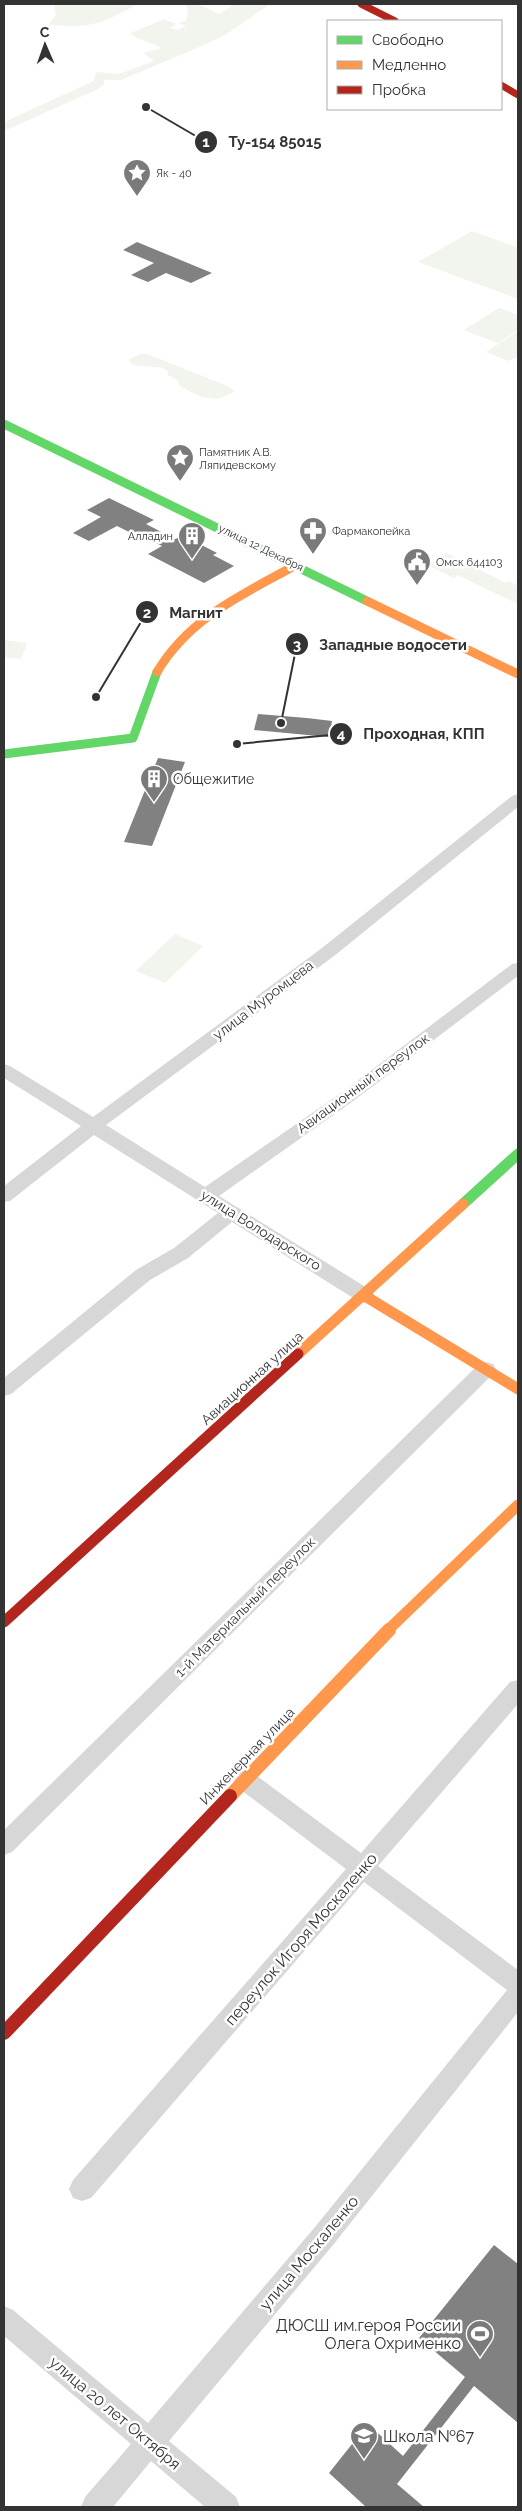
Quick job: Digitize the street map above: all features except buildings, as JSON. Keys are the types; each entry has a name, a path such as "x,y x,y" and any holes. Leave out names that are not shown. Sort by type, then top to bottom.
{"main road":[{"path":"361,4 393,20"},
{"path":"502,86 518,95"},
{"name":"улица 12 Декабря","path":"4,424 518,674"},
{"path":"4,754 133,738 165,655 177,640 226,606 296,565"},
{"name":"Авиационная улица","path":"4,1622 365,1296 518,1154"},
{"name":"улица Володарского","path":"365,1296 518,1389"},
{"name":"Инженерная улица","path":"4,2034 394,1624 518,1505"}],"street":[{"name":"улица Муромцева","path":"4,1196 93,1126 328,952 518,799"},
{"name":"Авиационный переулок","path":"206,1196 350,1095 518,968"},
{"name":"улица Володарского","path":"4,1070 365,1296"},
{"path":"4,1389 143,1275 181,1253 232,1212"},
{"name":"1-й Материальный переулок","path":"4,1844 486,1369"},
{"name":"переулок Игоря Москаленко","path":"82,2189 518,1689"},
{"path":"245,1780 518,1984"},
{"name":"улица Москаленко","path":"95,2507 324,2236 518,1994"},
{"name":"улица 20 лет Октября","path":"4,2318 226,2507"}],"shaded area":[{"path":"54,4 137,4 115,16 95,23 62,26 49,24 56,15"},
{"path":"186,4 197,4 219,14 235,4 270,4 225,35 121,80 104,80 104,84 98,89 4,131 4,122 94,81 96,72 119,74 154,61 143,53 162,48 133,36 131,33 164,19 176,24 170,28 178,30 186,26 179,23 186,21 188,11"},
{"path":"472,231 518,248 518,299 418,262"},
{"path":"499,308 518,315 518,330 498,343 464,330"},
{"path":"518,331 518,357 508,361 486,352"},
{"path":"140,354 147,354 230,387 234,392 218,399 202,397 181,387 177,380 168,375 167,370 136,365 128,360"},
{"path":"447,553 506,583 509,581 518,586 518,604 457,575 454,578 427,565"},
{"path":"4,640 27,643 21,659 4,657"},
{"path":"175,934 203,946 165,983 136,971"}],"traffic: fast":[{"path":"4,424 367,601"},
{"path":"4,754 133,738 157,672"},
{"path":"463,1204 518,1154"}],"traffic: slow":[{"path":"157,672 168,653 182,636 199,622 237,597 296,565"},
{"path":"367,601 518,674"},
{"path":"298,1354 463,1204"},
{"path":"365,1296 518,1389"},
{"path":"230,1796 394,1624 518,1505"}],"traffic: jam":[{"path":"361,4 393,20"},
{"path":"502,86 518,95"},
{"path":"4,1622 298,1354"},
{"path":"4,2033 230,1796"}],"place":[{"name":"Ту-154 85015","path":"146,107"},
{"name":"Як - 40","path":"137,197"},
{"name":"Памятник А.В. Ляпидевскому","path":"180,482"},
{"name":"Фармакопейка","path":"313,555"},
{"name":"Алладин","path":"192,560"},
{"name":"Омск 644103","path":"417,586"},
{"name":"Магнит","path":"96,697"},
{"name":"Западные водосети","path":"281,723"},
{"name":"Проходная, КПП","path":"237,744"},
{"name":"Общежитие","path":"154,803"},
{"name":"ДЮСШ им.героя России Олега Охрименко","path":"480,2358"},
{"name":"Школа №67","path":"364,2460"}]}
